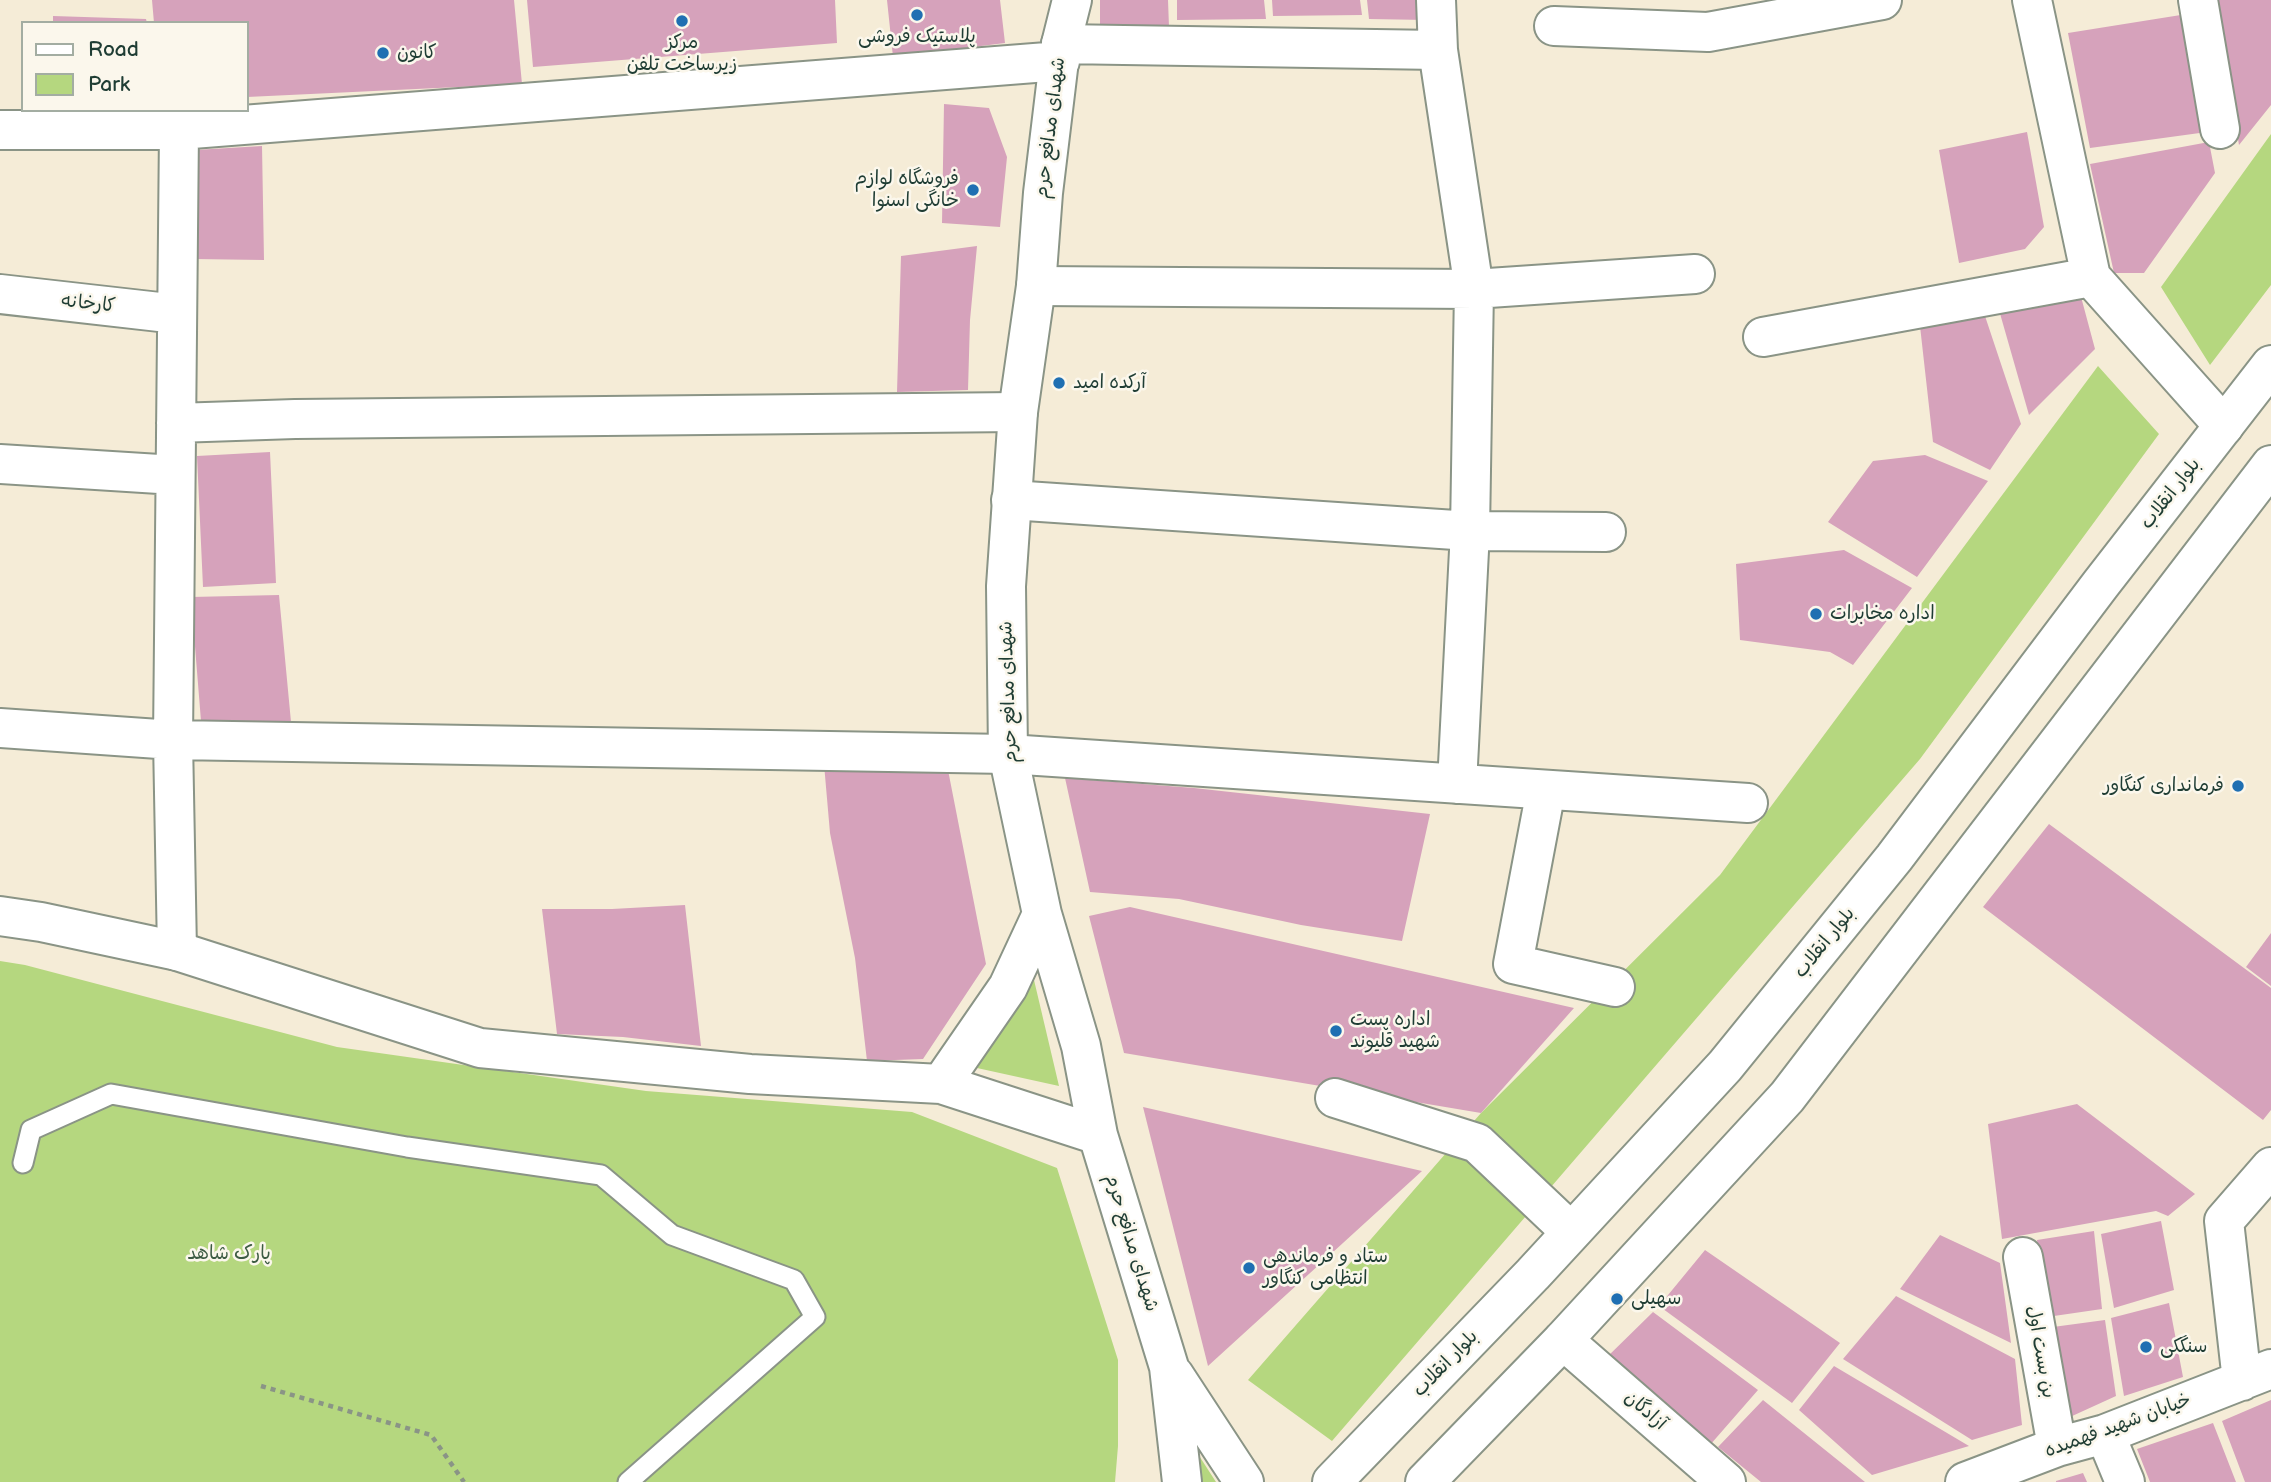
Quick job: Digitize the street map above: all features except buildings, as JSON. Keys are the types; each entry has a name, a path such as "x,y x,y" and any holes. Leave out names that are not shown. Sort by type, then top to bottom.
{"street":[{"name":"شهدای مدافع حرم","path":"1072,0 1060,52 1043,193 1037,286 1018,412 1006,586 1008,754 1042,914 1081,1046 1098,1135 1169,1367"},
{"path":"1436,0 1438,50 1474,289 1470,531 1457,784"},
{"path":"1554,26 1708,32 1882,0"},
{"path":"2032,0 2091,277 2224,426"},
{"path":"2198,0 2220,129"},
{"path":"0,130 179,130 1060,52 1438,50"},
{"path":"177,951 173,740 179,130"},
{"path":"1037,286 1474,289 1695,274"},
{"path":"1763,337 2091,277"},
{"name":"کارخانه","path":"0,293 177,314"},
{"name":"بلوار انقلاب","path":"1332,1482 1725,1066 1886,869 2100,585 2271,365"},
{"path":"176,423 1018,412"},
{"path":"0,464 175,475"},
{"path":"1425,1482 1563,1340 1787,1097 2271,466"},
{"path":"1012,500 1470,531 1606,532"},
{"path":"0,728 173,740 1008,754 1748,803"},
{"path":"1546,790 1513,964 1615,987"},
{"path":"941,1084 1008,988 1042,914"},
{"path":"0,916 177,951 480,1048 750,1074 941,1084 1098,1135"},
{"path":"1335,1098 1477,1143 1571,1232"},
{"path":"2256,1375 2224,1221 2271,1167"},
{"name":"بن بست اول","path":"2023,1257 2057,1447"},
{"name":"آزادگان","path":"1563,1340 1726,1482"},
{"path":"1169,1367 1182,1482"},
{"path":"1169,1367 1244,1482"},
{"name":"خیابان شهید فهمیده","path":"1965,1482 2057,1447 2105,1434 2256,1375"},
{"path":"2105,1434 2125,1482"}],"lane":[{"path":"23,1163 31,1130 111,1094 407,1147 601,1175 672,1235 794,1280 815,1317 628,1482"}],"path":[{"path":"261,1386 431,1435 464,1482"}],"green space":[{"path":"2271,134 2271,285 2210,365 2161,287"},
{"path":"2098,366 2159,434 1920,759 1332,1441 1248,1380 1481,1113 1720,875"},
{"name":"پارک شاهد","path":"0,961 25,965 337,1047 646,1091 912,1112 1057,1168 1118,1360 1118,1446 1115,1482 0,1482"},
{"path":"1034,980 1059,1086 977,1068"},
{"path":"1185,1434 1216,1482 1192,1482"}],"place":[{"name":"پلاستیک فروشی","path":"917,15"},
{"name":"مرکز زیرساخت تلفن","path":"682,21"},
{"name":"کانون","path":"383,53"},
{"name":"فروشگاه لوازم خانگی اسنوا","path":"973,190"},
{"name":"آرکده امید","path":"1059,383"},
{"name":"اداره مخابرات","path":"1816,614"},
{"name":"فرمانداری کنگاور","path":"2238,786"},
{"name":"اداره پست شهید قلیوند","path":"1336,1031"},
{"name":"ستاد و فرماندهی انتظامی کنگاور","path":"1249,1268"},
{"name":"سهیلی","path":"1617,1299"},
{"name":"سنگکی","path":"2146,1347"}]}
